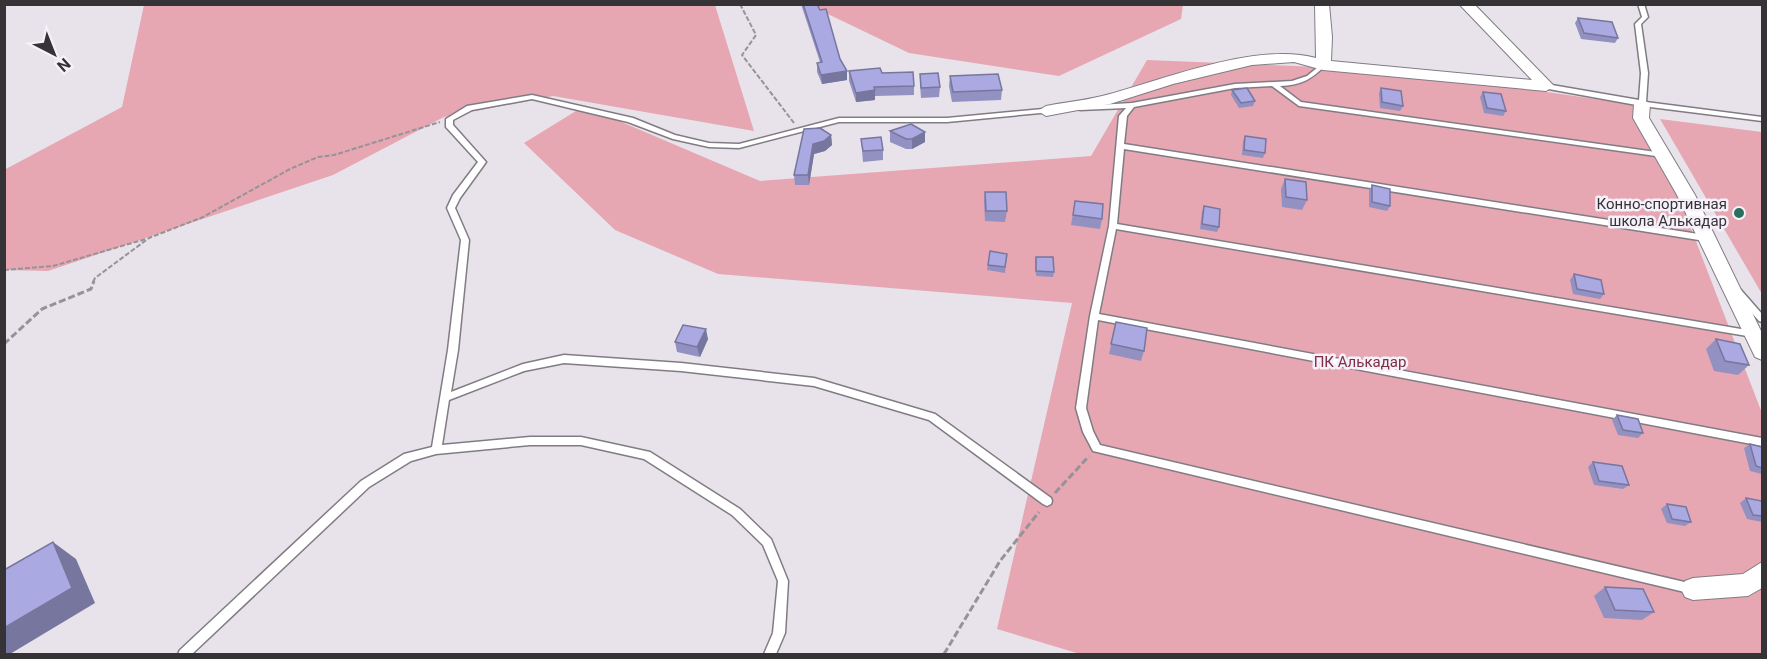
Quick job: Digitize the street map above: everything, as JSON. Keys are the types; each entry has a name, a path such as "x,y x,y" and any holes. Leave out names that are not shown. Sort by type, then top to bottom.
{"street":[{"path":"1322,4 1325,37 1323,65"},
{"path":"1466,4 1546,86"},
{"path":"1046,111 1110,99 1168,81 1252,61 1295,57 1323,65 1546,86"},
{"path":"1642,104 1641,118 1686,195 1723,274 1759,327 1762,352"},
{"path":"1693,589 1748,585 1762,573"}],"lane":[{"path":"1641,4 1645,17 1638,24 1639,42 1648,83 1642,104"},
{"path":"436,450 446,398 465,240 451,208 456,196 482,162 448,125 450,119 470,108 532,97 630,120 673,137 710,145 739,146 839,120 947,120 1132,105 1235,86 1293,83 1310,77 1323,65"},
{"path":"1272,84 1299,104 1663,155"},
{"path":"1546,86 1642,104 1762,119"},
{"path":"1132,105 1123,116 1113,226 1094,316 1081,408 1088,432 1097,448 1693,589"},
{"path":"1122,146 1705,238"},
{"path":"1113,226 1759,327"},
{"path":"1094,316 1762,442"},
{"path":"446,398 522,368 564,359 681,367 814,382 932,417 1047,501"},
{"path":"184,654 365,484 408,458 436,450 530,441 581,441 646,455 736,512 767,542 783,581 779,633 770,654"}],"path":[{"path":"740,4 756,35 742,54 799,130"},
{"path":"4,270 53,266 149,238 203,217 290,169 318,157 334,155 450,119"},
{"path":"4,344 22,329 24,321 42,309 91,289 95,278 149,238"},
{"path":"944,654 1000,561 1047,501 1097,448"}],"green space":[{"path":"144,5 715,5 754,131 553,96 444,117 333,175 48,271 5,270 4,170 122,107"},
{"path":"809,5 1183,5 1181,19 1059,76 909,53"},
{"name":"ПК Алькадар","path":"1147,60 1395,70 1644,106 1762,413 1762,654 1080,654 997,629 1072,303 718,274 615,230 524,143 584,106 760,181 1091,156"},
{"name":"Конно-спортивная школа Алькадар","path":"1660,119 1762,132 1762,294"}],"building":[{"path":"803,4 817,4 820,10 826,9 840,59 847,71 821,75 817,63 822,62"},
{"path":"1578,18 1612,22 1618,38 1584,33"},
{"path":"880,68 882,73 913,72 914,86 874,87 875,90 856,93 849,71"},
{"path":"938,73 940,87 921,88 920,74"},
{"path":"998,74 1002,90 953,92 950,76"},
{"path":"1247,88 1255,101 1241,103 1232,90"},
{"path":"1381,88 1401,91 1403,106 1382,102"},
{"path":"1483,92 1501,94 1506,111 1487,108"},
{"path":"911,124 925,132 912,139 906,139 890,131"},
{"path":"820,128 831,135 824,141 813,144 808,175 794,175 804,129"},
{"path":"1245,136 1266,139 1265,153 1244,150"},
{"path":"881,137 883,150 863,151 861,139"},
{"path":"1285,179 1306,182 1307,200 1286,197"},
{"path":"1372,185 1390,189 1390,206 1372,202"},
{"path":"985,192 1006,192 1007,211 986,211"},
{"path":"1075,201 1103,204 1102,219 1073,215"},
{"path":"1204,206 1220,209 1219,227 1202,224"},
{"path":"990,251 1007,254 1005,267 988,265"},
{"path":"1036,257 1053,257 1054,272 1036,271"},
{"path":"1574,274 1601,280 1604,294 1577,289"},
{"path":"1116,322 1147,328 1144,351 1111,344"},
{"path":"683,325 706,329 697,347 675,342"},
{"path":"1716,339 1740,344 1749,365 1725,361"},
{"path":"1617,415 1638,419 1643,433 1623,430"},
{"path":"1750,444 1762,447 1762,468 1756,466"},
{"path":"1593,462 1622,466 1629,485 1599,481"},
{"path":"1746,498 1762,501 1762,516 1753,515"},
{"path":"1667,504 1686,507 1691,522 1672,519"},
{"path":"53,542 72,588 4,628 4,570"},
{"path":"1605,587 1643,589 1654,612 1615,610"}],"place":[{"name":"Конно-спортивная школа Алькадар","path":"1739,213"}]}
